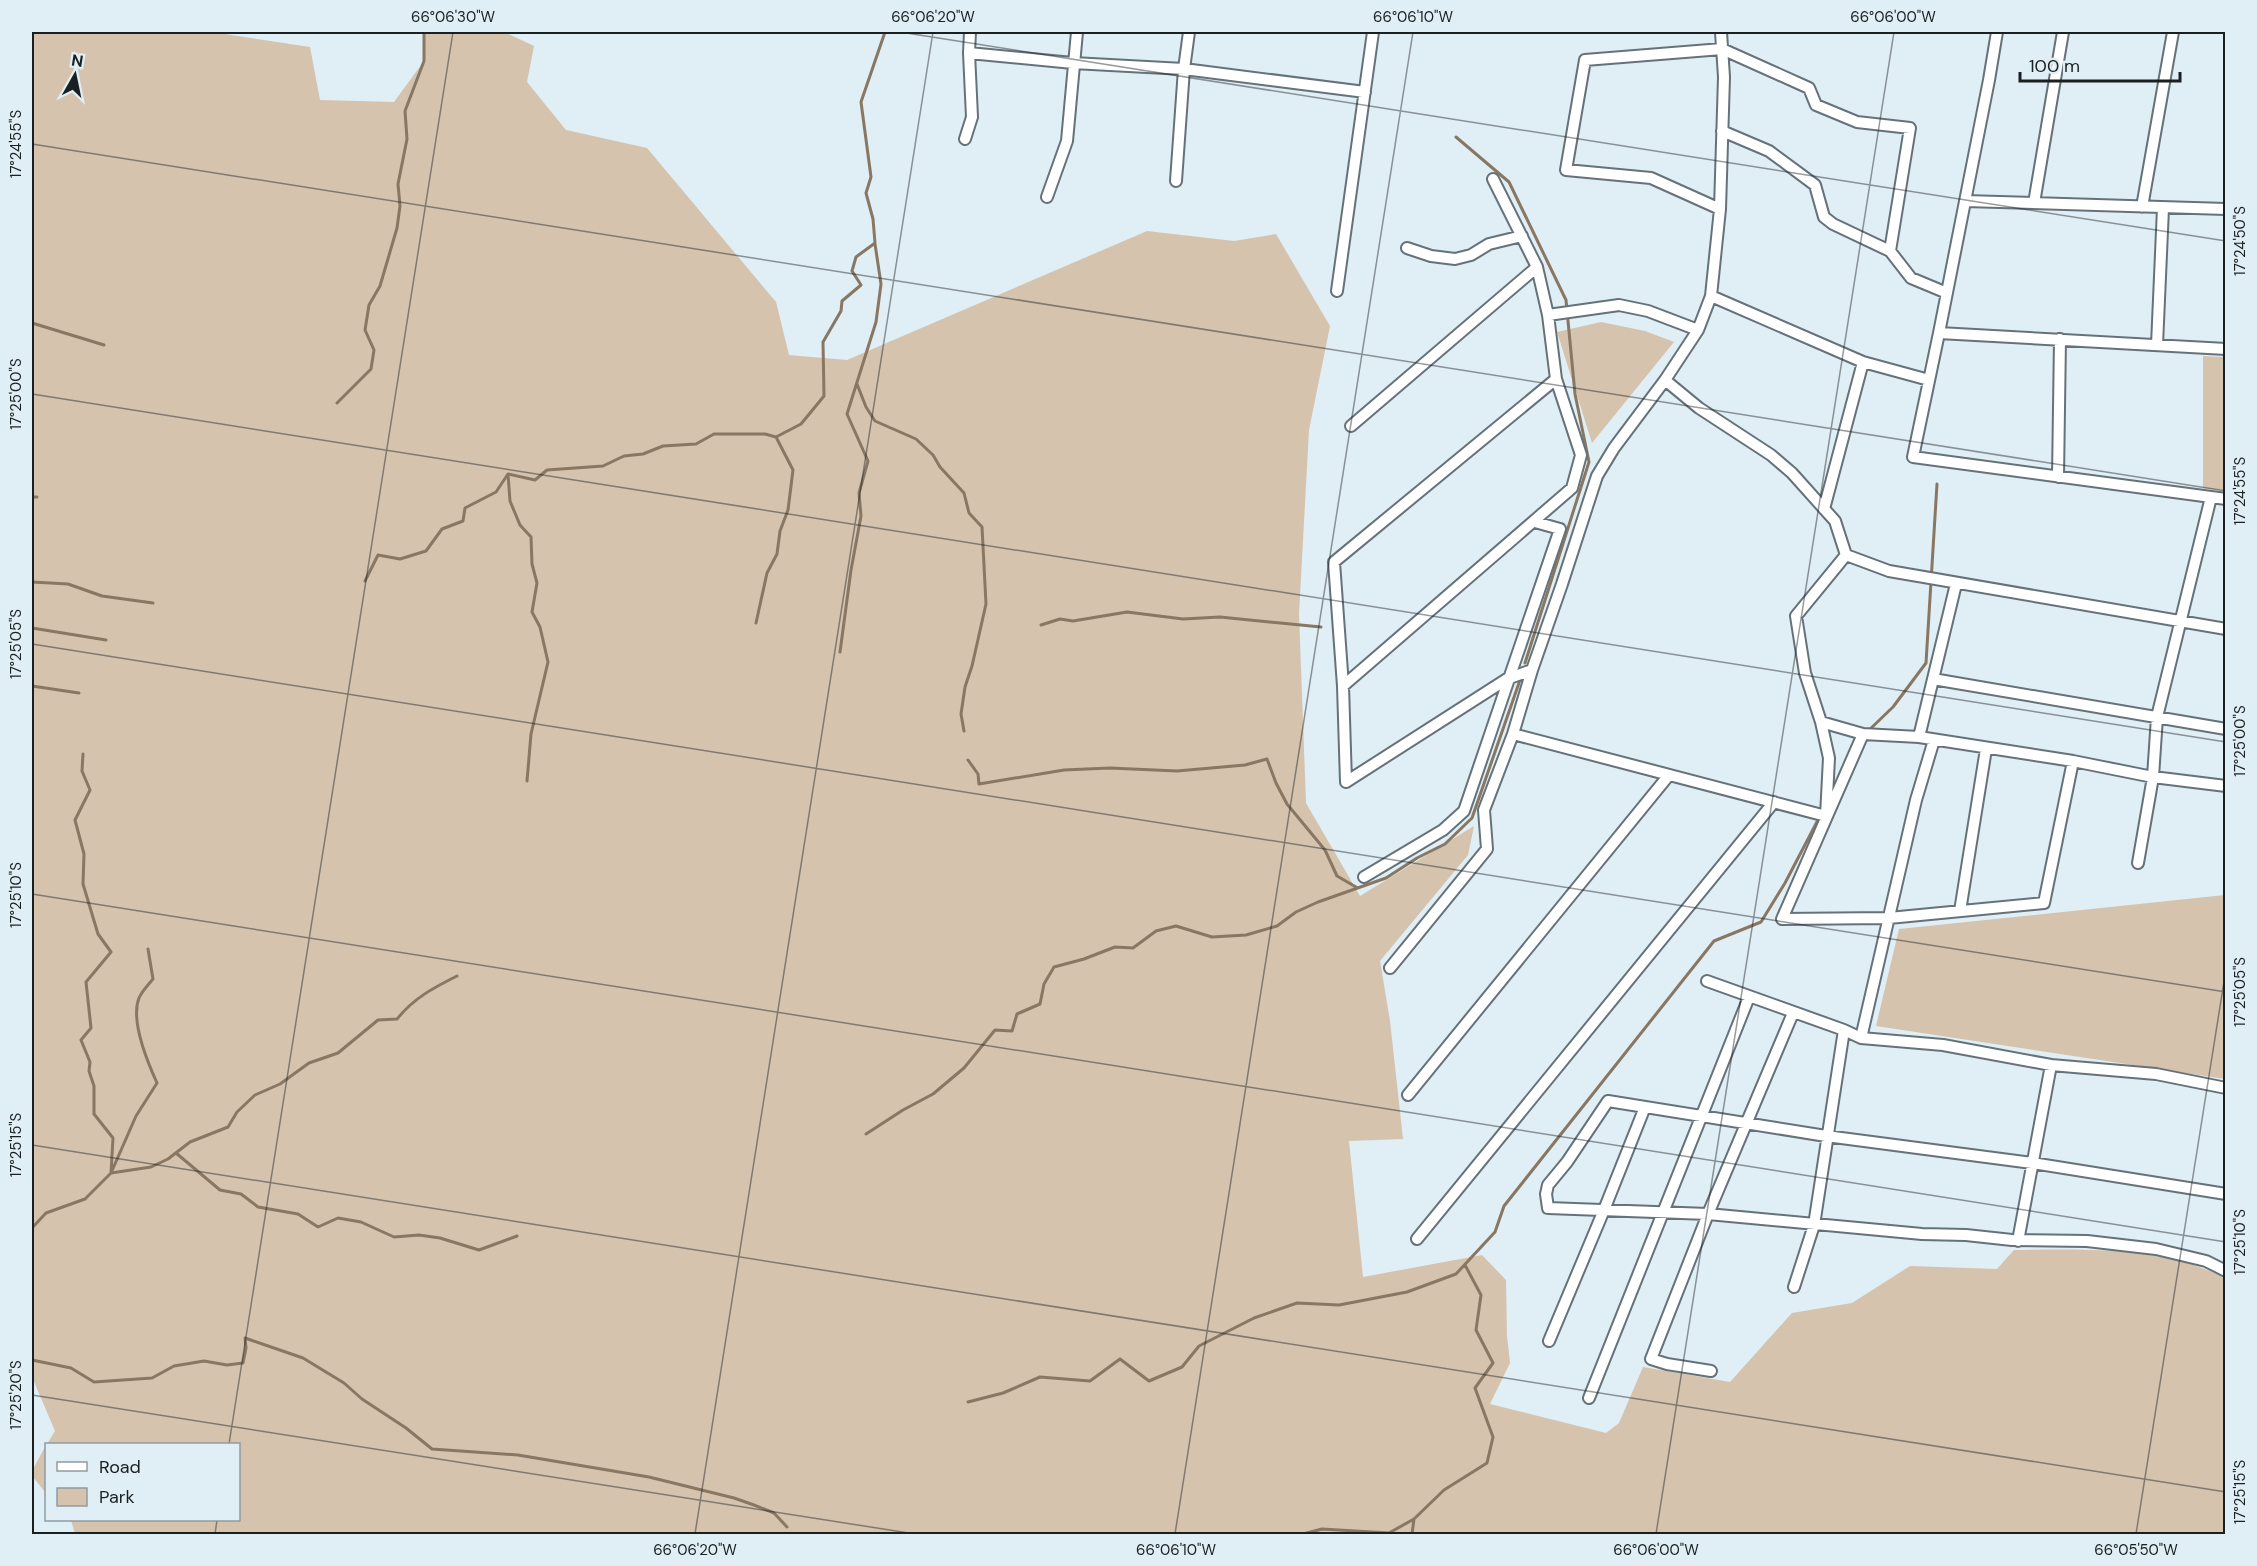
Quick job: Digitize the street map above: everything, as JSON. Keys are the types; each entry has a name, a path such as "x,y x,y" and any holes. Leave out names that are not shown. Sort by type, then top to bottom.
{"street":[{"path":"964,140 972,117 970,32"},
{"path":"1047,197 1067,141 1077,32"},
{"path":"1176,181 1189,32"},
{"path":"1337,291 1372,32"},
{"path":"1390,968 1487,849 1484,810 1513,734 1597,476 1614,448 1665,380 1698,330 1711,296 1720,209 1721,32"},
{"path":"1997,32 1913,458 2226,499"},
{"path":"2034,203 2063,32"},
{"path":"2142,207 2173,32"},
{"path":"1720,209 1651,178 1566,170 1585,60 1722,49 1809,88 1816,105 1857,122 1910,128 1890,251"},
{"path":"969,53 1073,63 1184,69 1365,92"},
{"path":"1722,131 1769,151 1815,185 1824,217 1833,224 1890,251 1911,278 1947,293"},
{"path":"1343,686 1572,488 1581,455 1556,379 1548,315 1537,267 1493,179"},
{"path":"1965,201 2226,209"},
{"path":"2157,345 2163,208"},
{"path":"1407,248 1431,256 1455,260 1471,255 1488,244 1522,236"},
{"path":"1351,426 1537,267"},
{"path":"1711,296 1863,362 1929,380"},
{"path":"1548,315 1619,306 1648,311 1698,330"},
{"path":"1939,333 2226,349"},
{"path":"2058,477 2060,339"},
{"path":"1824,509 1863,362"},
{"path":"1532,670 1509,678 1346,782 1343,686 1334,562 1556,379"},
{"path":"1665,380 1700,408 1771,455 1792,473 1835,521 1846,555"},
{"path":"2138,863 2153,777 2157,717 2211,497"},
{"path":"1364,877 1443,830 1464,812 1560,529 1535,522"},
{"path":"1846,555 1889,571 2226,629"},
{"path":"1826,816 1829,758 1821,722 1805,674 1796,616 1846,555"},
{"path":"1919,737 1956,584"},
{"path":"1934,678 2226,729"},
{"path":"1821,722 1863,734 1919,737 2073,761 2153,777 2226,786"},
{"path":"1513,734 1826,816"},
{"path":"1863,734 1782,920 1889,918 2044,903 2073,761"},
{"path":"1861,1038 1916,800 1934,740"},
{"path":"1960,911 1986,749"},
{"path":"1408,1095 1668,775"},
{"path":"1417,1239 1774,802"},
{"path":"1707,981 1861,1038 1943,1045 2051,1065 2156,1074 2226,1088"},
{"path":"1589,1398 1749,997"},
{"path":"1711,1371 1651,1359 1708,1214 1793,1013"},
{"path":"1794,1287 1814,1225 1844,1030"},
{"path":"2018,1240 2051,1065"},
{"path":"2226,1194 2032,1163 1826,1136 1608,1101 1567,1162 1548,1185 1546,1194 1548,1208 1708,1214 1814,1225 2018,1240 2086,1241 2156,1250 2206,1262 2226,1271"},
{"path":"1549,1341 1645,1107"}],"green space":[{"path":"32,32 212,32 310,47 320,100 394,102 424,61 424,32 504,32 534,46 527,82 566,130 647,148 776,302 789,355 847,360 1147,231 1234,241 1276,234 1330,326 1309,430 1299,614 1306,803 1360,896 1474,826 1468,855 1380,961 1390,1021 1403,1139 1349,1141 1363,1277 1482,1255 1506,1280 1510,1363 1490,1404 1606,1433 1619,1423 1643,1367 1730,1382 1792,1313 1852,1303 1910,1266 1997,1269 2014,1250 2095,1250 2149,1255 2175,1260 2225,1278 2225,1534 75,1534 71,1521 240,1521 240,1443 48,1443 55,1431 32,1377"},
{"path":"1601,322 1645,331 1674,342 1592,443 1557,332"},
{"path":"2203,356 2225,357 2225,491 2203,488"},
{"path":"2225,895 2225,1079 1876,1026 1899,929"},
{"path":"45,1447 45,1492 32,1476 32,1471"}],"waterway":[{"path":"337,403 371,369 374,350 365,330 369,305 380,286 397,228 400,206 398,184 407,139 405,111 424,61 424,32"},
{"path":"365,581 378,555 400,559 426,551 442,529 463,521 465,508 496,492 508,474 535,480 547,470 603,466 624,456 643,454 663,446 696,444 714,434 765,434 776,437 801,424 824,396 823,342 841,311 842,301 861,285 852,271 856,257 875,243 873,219 866,193 871,177 861,102 885,32"},
{"path":"1456,137 1509,182 1566,300 1575,394 1589,462 1525,663"},
{"path":"840,652 861,516 859,493 868,461 847,414 876,322 881,284 875,244"},
{"path":"32,323 104,345"},
{"path":"857,384 866,407 875,421 916,439 933,455 940,467 964,493 969,513 982,527 986,604 965,687 961,714 964,731"},
{"path":"756,623 767,573 777,554 780,531 788,510 793,470 776,437"},
{"path":"508,474 510,501 520,525 531,537 532,564 537,583 532,612 540,627 548,662 531,734 527,781"},
{"path":"1867,732 1893,707 1926,663 1937,484"},
{"path":"32,497 37,497"},
{"path":"32,582 68,584 102,596 153,603"},
{"path":"1041,625 1060,619 1073,621 1127,612 1183,619 1220,617 1321,627"},
{"path":"32,628 106,640"},
{"path":"866,1134 933,1094 964,1068 995,1030 1012,1031 1017,1014 1040,1004 1044,984 1054,967 1115,947 1133,948 1156,931 1176,926 1212,937 1246,935 1277,926 1296,912 1318,902 1386,878 1417,858 1445,844 1472,818 1519,683"},
{"path":"32,686 79,693"},
{"path":"83,754 82,771 90,790 75,820 84,854 83,884 98,934 111,952 86,982 91,1028 81,1040 90,1062 89,1071 94,1086 94,1114 113,1138 111,1173"},
{"path":"968,760 978,774 979,784 1064,770 1110,768 1177,771 1245,765 1267,759 1287,804 1325,850 1337,876 1356,887"},
{"path":"968,1402 1003,1393 1040,1377 1090,1381 1120,1359 1149,1381 1182,1367 1199,1346 1254,1318 1297,1303 1339,1305 1407,1292 1456,1274 1495,1232 1504,1206 1714,941 1761,922 1785,883 1819,818"},
{"path":"32,1228 46,1213 85,1199 111,1173 136,1116 157,1083 141,1041 137,1018 139,998 153,979 148,949"},
{"path":"111,1173 151,1167 168,1159 190,1142 228,1127 237,1112 255,1095 280,1084 309,1063 338,1053 378,1020 397,1019 424,994 457,976"},
{"path":"176,1153 220,1190 241,1194 258,1207 298,1214 318,1227 338,1218 361,1222 394,1237 419,1235 440,1238 479,1250 517,1236"},
{"path":"1303,1534 1322,1529 1389,1533 1414,1519 1444,1490 1487,1463 1493,1437 1475,1388 1493,1363 1476,1330 1481,1295 1465,1265"},
{"path":"32,1360 71,1368 94,1382 152,1378 174,1366 204,1361 227,1365 243,1363 245,1338 303,1358 344,1383 362,1399 406,1428 432,1449 518,1455 649,1477 754,1505 774,1513 787,1527"},
{"path":"1412,1534 1414,1519"}]}
